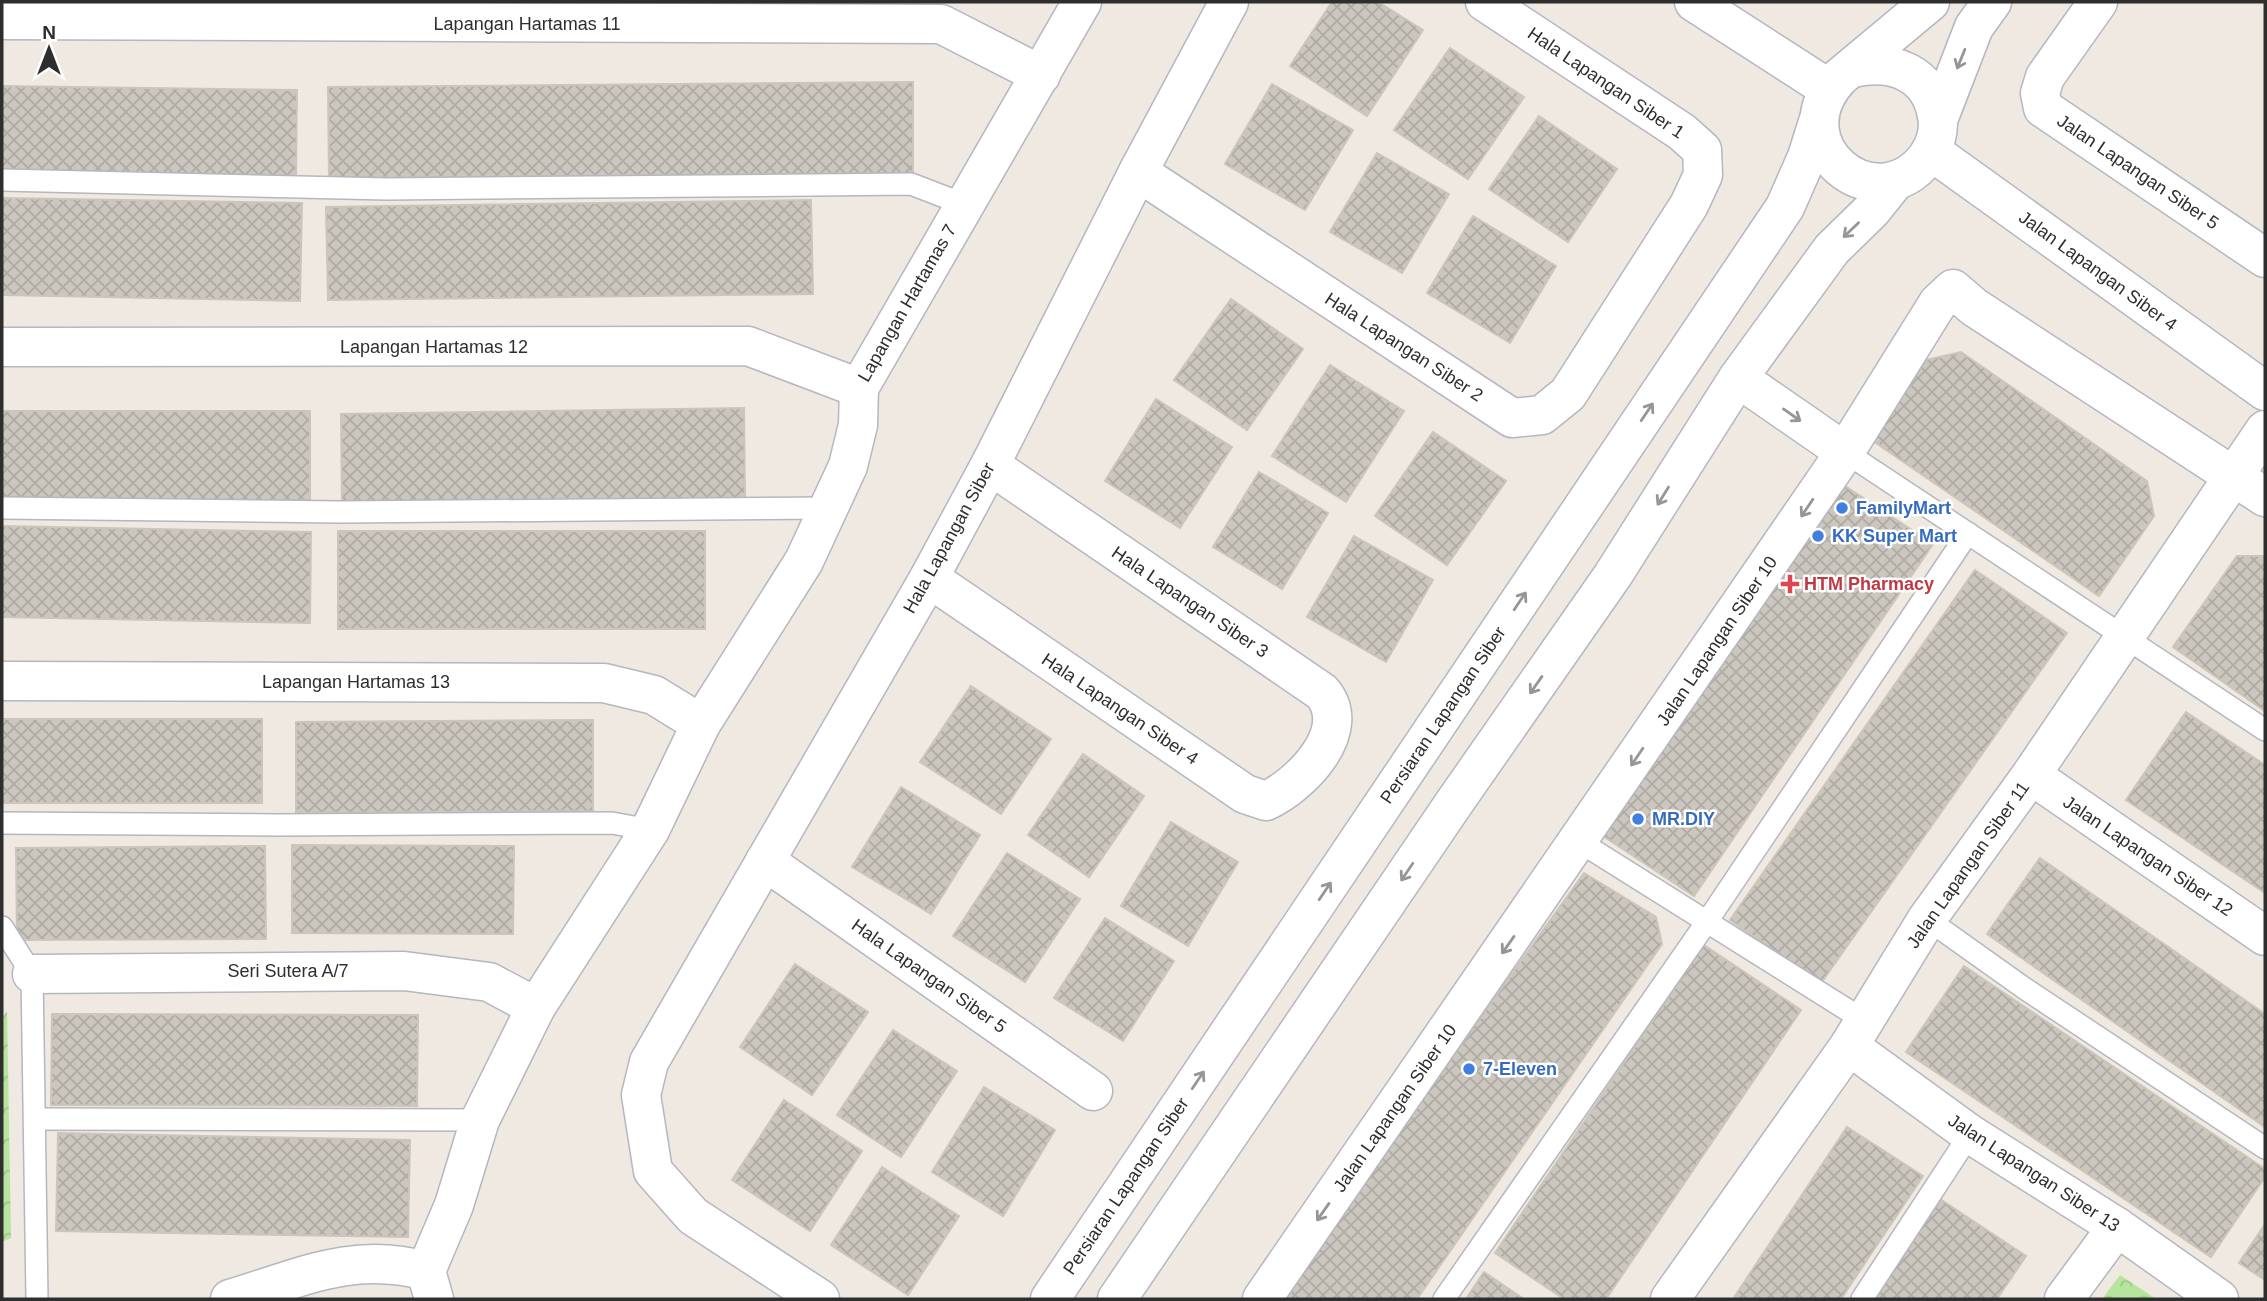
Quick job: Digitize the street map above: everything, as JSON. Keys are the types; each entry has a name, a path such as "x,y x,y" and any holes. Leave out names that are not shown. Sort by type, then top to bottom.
{"street":[{"name":"Lapangan Hartamas 7","path":"430,1285 480,1120 536,1007 650,830 701,724 804,561 848,466 858,425 859,388 1082,2"},
{"name":"Hala Lapangan Siber","path":"820,1299 693,1216 653,1171 641,1094 649,1062 929,578 1138,172 1229,2"},
{"name":"Hala Lapangan Siber 1","path":"1485,2 1682,132 1702,149 1703,175 1689,205 1636,287"},
{"path":"1694,2 1833,93"},
{"path":"1930,2 1833,93 1821,141 1829,157 1842,171 1859,179 1878,182 1896,180 1910,173 1935,136 1974,27 1992,2"},
{"name":"Jalan Lapangan Siber 5","path":"2098,2 2045,77 2040,93 2043,108 2265,258"},
{"name":"Lapangan Hartamas 11","path":"2,20 941,24 1041,75"},
{"path":"1833,93 1872,64 1891,65 1909,72 1924,85 1934,101 1935,136"},
{"name":"Persiaran Lapangan Siber","path":"1050,1299 1785,207 1833,93"},
{"name":"Jalan Lapangan Siber 4","path":"1935,136 2265,391"},
{"name":"Hala Lapangan Siber 2","path":"1138,172 1512,418 1542,415 1568,394 1636,287"},
{"path":"1117,1299 1446,814 1613,575 1738,378 1832,248 1872,210 1896,180"},
{"name":"Jalan Lapangan Siber 10","path":"1262,1299 1580,842 1845,452 1938,303 1953,289 1974,307 2265,497"},
{"name":"Lapangan Hartamas 12","path":"2,346 748,346 859,388"},
{"path":"1738,378 1845,452"},
{"name":"Jalan Lapangan Siber 11","path":"1670,1299 1857,1033 1927,919 2031,775 2265,430"},
{"name":"Hala Lapangan Siber 3","path":"990,464 1321,692 1331,703 1334,717 1329,736 1311,765"},
{"name":"Hala Lapangan Siber 4","path":"929,578 1245,794 1266,801 1286,792 1311,765"},
{"name":"Lapangan Hartamas 13","path":"2,681 604,683 654,695 701,724"},
{"name":"Jalan Lapangan Siber 12","path":"2031,775 2265,936"},
{"name":"Hala Lapangan Siber 5","path":"765,861 1093,1091"},
{"name":"Seri Sutera A/7","path":"33,974 404,971 489,982 536,1007"},
{"name":"Jalan Lapangan Siber 13","path":"1857,1033 1970,1134 2117,1227 2219,1299"},
{"path":"2064,1299 2117,1227"},
{"path":"230,1299 347,1263 400,1264 430,1285"}],"lane":[{"path":"2,180 387,190 911,184 963,204"},
{"path":"1845,452 2126,635 2265,730"},
{"path":"2,509 341,512 830,508"},
{"path":"1444,1299 1706,923 1968,533"},
{"path":"2,823 612,823 650,830"},
{"path":"1580,842 1706,923 1857,1033"},
{"path":"1927,919 2024,988 2265,1148"},
{"path":"2,927 33,974 37,1299"},
{"path":"36,1119 480,1120"},
{"path":"1862,1299 1970,1134"}],"green space":[{"path":"7,1011 11,1238 2,1242 2,1019"},
{"path":"2120,1275 2156,1299 2102,1299"}],"building":[{"path":"1332,2 1378,2 1423,30 1367,116 1290,66"},
{"path":"1450,48 1524,97 1468,179 1394,130"},
{"path":"913,82 913,173 329,178 328,87"},
{"path":"1272,84 1353,130 1305,210 1225,164"},
{"path":"2,86 297,90 296,176 2,172"},
{"path":"1539,116 1617,169 1568,242 1489,189"},
{"path":"1377,153 1449,194 1402,273 1330,232"},
{"path":"2,198 302,203 300,301 2,295"},
{"path":"811,200 813,294 328,300 326,207"},
{"path":"1473,216 1556,266 1510,343 1427,293"},
{"path":"1231,299 1303,349 1247,430 1174,380"},
{"path":"1961,352 2147,481 2154,516 2099,596 1873,441 1926,360"},
{"path":"1330,365 1404,411 1346,502 1272,456"},
{"path":"1156,399 1232,447 1180,528 1105,481"},
{"path":"744,408 745,499 342,504 341,414"},
{"path":"2,411 310,411 310,500 2,500"},
{"path":"1433,432 1506,481 1447,565 1375,516"},
{"path":"1259,472 1328,513 1282,589 1213,547"},
{"path":"1842,484 1933,544 1694,896 1603,836"},
{"path":"2,526 311,532 310,623 2,617"},
{"path":"338,531 705,531 705,629 338,629"},
{"path":"1354,536 1433,580 1386,662 1307,617"},
{"path":"2237,556 2265,556 2265,711 2173,647"},
{"path":"1975,570 2067,633 1821,983 1730,920"},
{"path":"971,686 1051,739 1001,814 920,762"},
{"path":"2186,712 2265,765 2265,893 2126,800"},
{"path":"2,719 262,719 262,803 2,803"},
{"path":"593,720 593,811 296,813 296,722"},
{"path":"1083,754 1144,796 1089,877 1028,835"},
{"path":"901,787 980,835 931,914 852,867"},
{"path":"1171,822 1238,862 1188,946 1121,906"},
{"path":"292,845 514,846 513,934 292,933"},
{"path":"265,846 266,939 17,940 16,848"},
{"path":"1007,853 1080,899 1025,982 953,936"},
{"path":"2040,858 2265,1014 2265,1127 1987,934"},
{"path":"1584,873 1656,917 1662,944 1417,1299 1279,1299"},
{"path":"1105,918 1174,961 1123,1041 1054,998"},
{"path":"1704,945 1801,1010 1606,1299 1564,1299 1495,1253"},
{"path":"795,964 868,1012 812,1095 740,1047"},
{"path":"1964,966 2265,1169 2265,1177 2211,1257 1906,1052"},
{"path":"52,1014 418,1015 417,1106 51,1105"},
{"path":"893,1030 957,1071 901,1157 837,1115"},
{"path":"984,1087 1055,1130 1003,1216 932,1172"},
{"path":"784,1100 862,1151 810,1231 732,1180"},
{"path":"1847,1127 1923,1176 1841,1299 1733,1299"},
{"path":"58,1133 410,1140 408,1237 56,1231"},
{"path":"882,1167 959,1216 908,1295 831,1245"},
{"path":"1940,1199 2026,1256 1997,1299 1872,1299"},
{"path":"2265,1224 2265,1280 2239,1263"},
{"path":"1484,1272 1524,1299 1466,1299"}],"place":[{"name":"FamilyMart","path":"1842,508"},
{"name":"KK Super Mart","path":"1818,536"},
{"name":"HTM Pharmacy","path":"1790,584"},
{"name":"MR.DIY","path":"1638,819"},
{"name":"7-Eleven","path":"1469,1069"}]}
